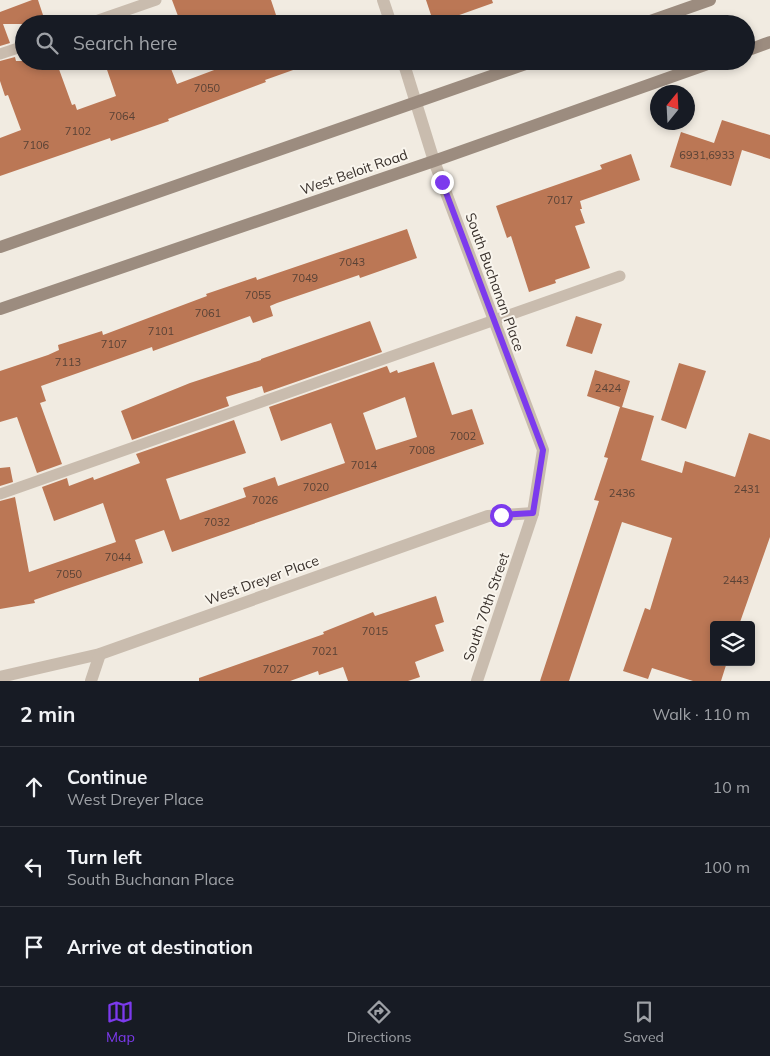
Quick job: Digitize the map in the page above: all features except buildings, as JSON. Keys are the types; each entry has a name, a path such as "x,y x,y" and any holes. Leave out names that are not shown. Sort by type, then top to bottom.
{"main road":[{"path":"668,15 710,0"},
{"path":"755,48 770,42"},
{"path":"0,247 508,70"},
{"name":"West Beloit Road","path":"0,309 434,161 691,70"}],"street":[{"path":"383,0 388,15"},
{"name":"South Buchanan Place","path":"407,70 434,161 543,450 533,513"},
{"name":"West Dreyer Place","path":"0,676 100,654 488,516 533,513"},
{"name":"South 70th Street","path":"477,681 533,513"},
{"path":"91,681 100,654"}],"lane":[{"path":"113,15 156,0"},
{"path":"0,54 15,49"},
{"path":"0,494 620,276"}],"route":[{"path":"442,182 543,450 533,513 501,515"}]}
